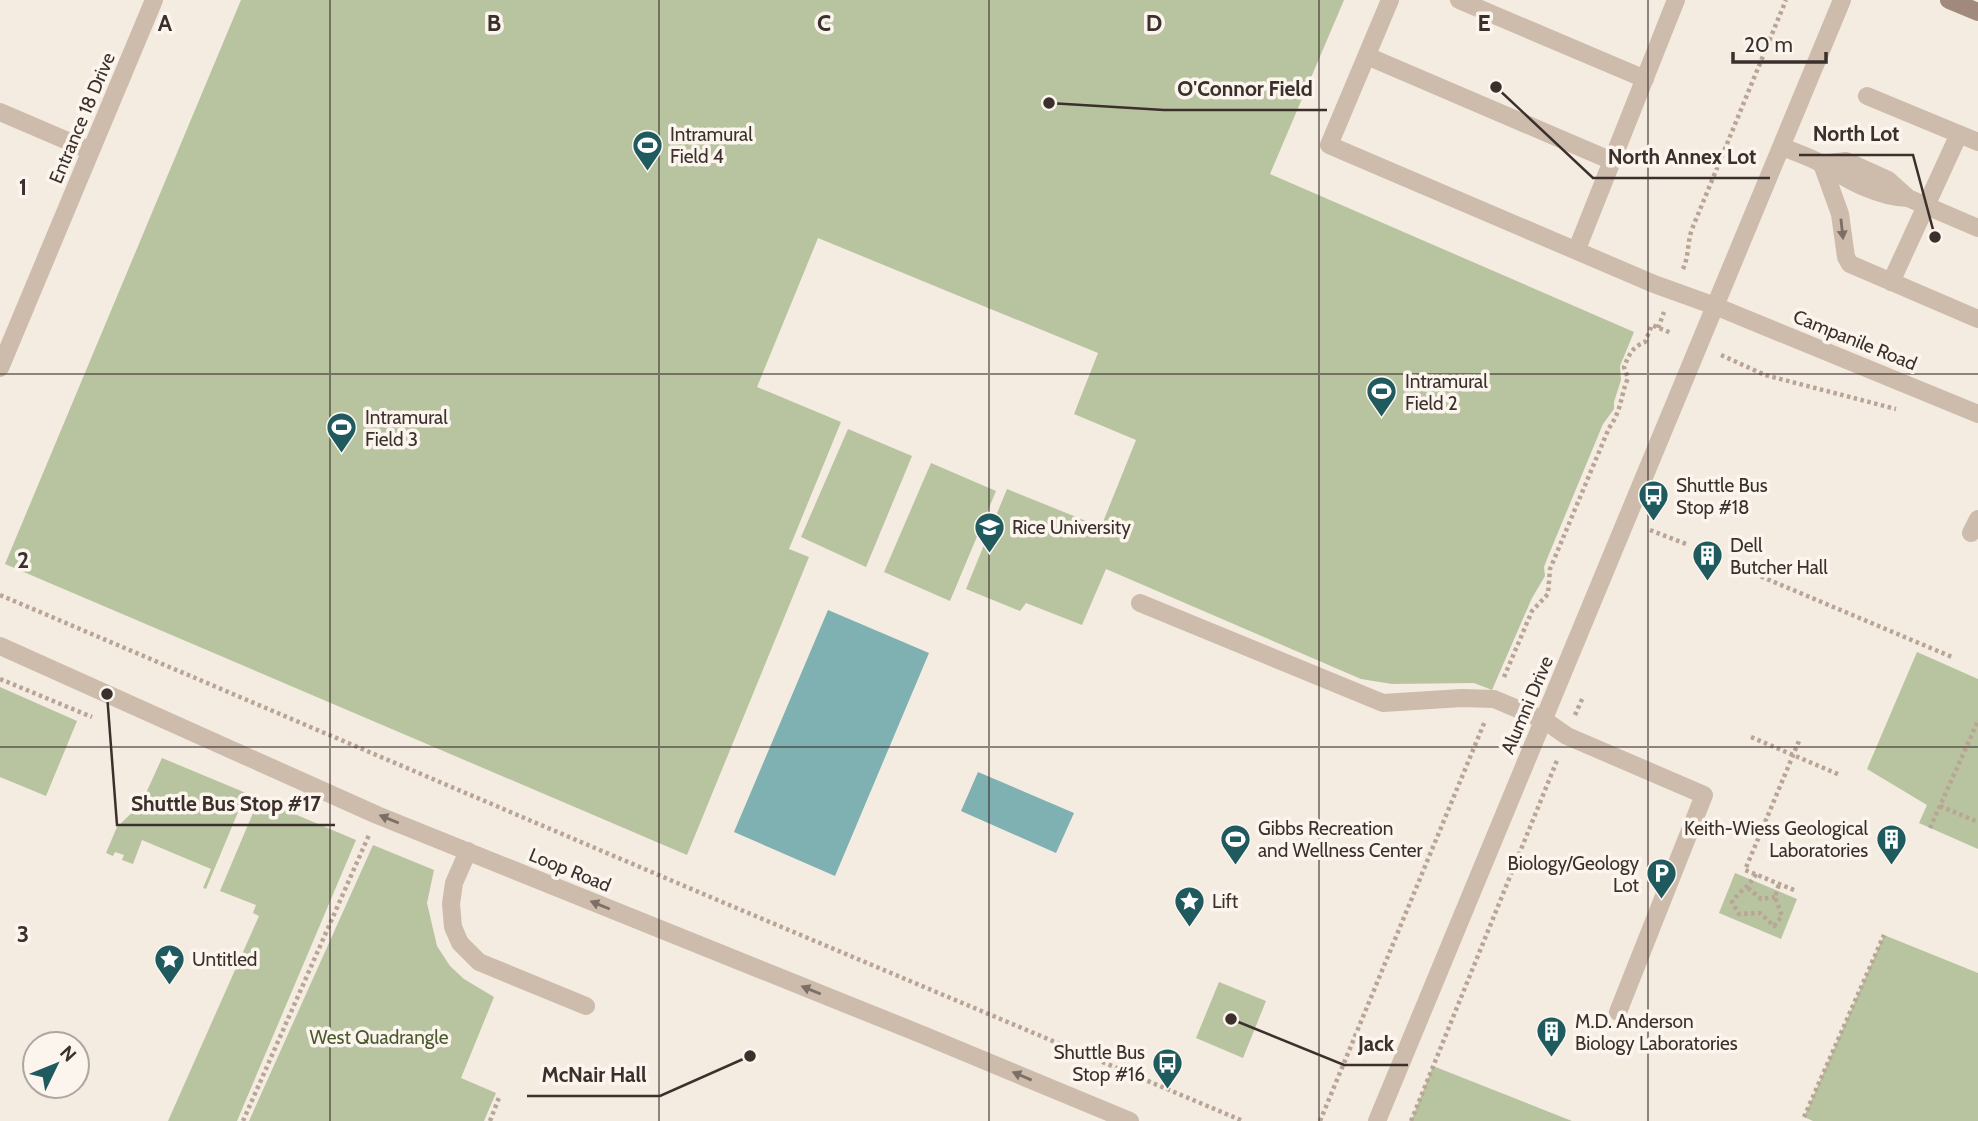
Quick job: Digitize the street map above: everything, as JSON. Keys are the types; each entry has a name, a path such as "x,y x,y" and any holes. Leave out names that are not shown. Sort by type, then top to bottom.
{"main road":[{"path":"1949,0 1978,12"}],"lane":[{"name":"Entrance 18 Drive","path":"0,368 154,0"},
{"path":"1390,0 1367,56 1612,161"},
{"path":"1458,0 1645,79"},
{"path":"1577,249 1676,0"},
{"name":"Alumni Drive","path":"1377,1121 1842,0"},
{"name":"Campanile Road","path":"1367,56 1329,145 1674,291 1978,414"},
{"path":"1867,96 1978,142"},
{"path":"0,112 91,151"},
{"path":"1891,282 1959,134"},
{"path":"1782,147 1889,197 1908,198 1978,228"},
{"path":"1822,164 1840,214 1846,257 1850,264 1978,319"},
{"path":"1140,603 1383,703 1462,698 1494,699 1544,720 1567,736 1704,794 1618,1012"},
{"name":"Loop Road","path":"0,646 377,815 910,1029 1130,1121"},
{"path":"468,851 454,883 451,904 453,927 460,943 479,962 586,1006"}],"path":[{"path":"1658,328 1688,258 1692,229 1786,0"},
{"path":"1714,352 1765,375 1908,412"},
{"path":"1650,530 1686,544"},
{"path":"1748,571 1952,657"},
{"path":"0,595 1243,1121"},
{"path":"1930,828 1978,721"},
{"path":"1751,737 1840,775"},
{"path":"1794,890 1745,870 1799,741"},
{"path":"1940,806 1978,822"},
{"path":"243,1121 377,815"},
{"path":"1756,874 1748,888 1732,902 1736,912 1742,915 1760,913 1774,926 1782,916 1775,897 1779,884"},
{"path":"1748,888 1761,899 1775,897"},
{"path":"1804,1117 1884,935"},
{"path":"490,1121 500,1095"}],"green space":[{"path":"241,0 1344,0 1270,174 1634,332 1620,366 1621,380 1614,409 1603,424 1547,559 1545,576 1532,598 1492,690 1474,683 1392,684 1361,679 1106,569 1082,625 1026,603 1020,611 966,589 1007,489 1101,527 1136,440 1074,414 1098,353 818,238 757,387 841,422 789,549 809,557 687,855 5,564"},
{"path":"848,429 912,456 866,567 801,537"},
{"path":"931,463 996,491 950,601 884,572"},
{"path":"1917,652 1978,679 1978,849 1919,823 1927,805 1867,769"},
{"path":"0,687 77,721 46,796 0,777"},
{"path":"162,758 246,793 206,889 203,888 211,869 142,840 133,864 122,860 124,855 115,852 113,856 106,853 117,827 141,804"},
{"path":"259,799 356,840 237,1121 168,1121 259,916 253,913 256,905 220,891"},
{"name":"West Quadrangle","path":"373,845 434,870 427,903 437,946 450,966 464,979 494,997 461,1078 496,1093 484,1121 249,1121"},
{"path":"1735,873 1797,899 1781,939 1719,913"},
{"path":"1884,935 1978,973 1978,1121 1813,1121 1804,1117"},
{"path":"1219,982 1266,1001 1243,1058 1196,1038"},
{"path":"1433,1066 1572,1121 1411,1121"}],"water":[{"path":"828,610 929,653 835,876 734,832"},
{"path":"978,772 1074,813 1056,853 961,811"}],"place":[{"name":"North Annex Lot","path":"1496,87"},
{"name":"O'Connor Field","path":"1049,103"},
{"name":"Intramural Field 4","path":"647,172"},
{"name":"North Lot","path":"1935,237"},
{"name":"Intramural Field 2","path":"1382,419"},
{"name":"Intramural Field 3","path":"342,455"},
{"name":"Shuttle Bus Stop #18","path":"1653,523"},
{"name":"Rice University","path":"989,554"},
{"name":"Dell Butcher Hall","path":"1707,583"},
{"name":"Shuttle Bus Stop #17","path":"107,694"},
{"name":"Gibbs Recreation and Wellness Center","path":"1235,866"},
{"name":"Keith-Wiess Geological Laboratories","path":"1891,866"},
{"name":"Biology/Geology Lot","path":"1662,901"},
{"name":"Lift","path":"1189,928"},
{"name":"Untitled","path":"169,986"},
{"name":"Jack","path":"1231,1019"},
{"name":"McNair Hall","path":"750,1056"},
{"name":"M.D. Anderson Biology Laboratories","path":"1552,1059"},
{"name":"Shuttle Bus Stop #16","path":"1168,1090"}]}
